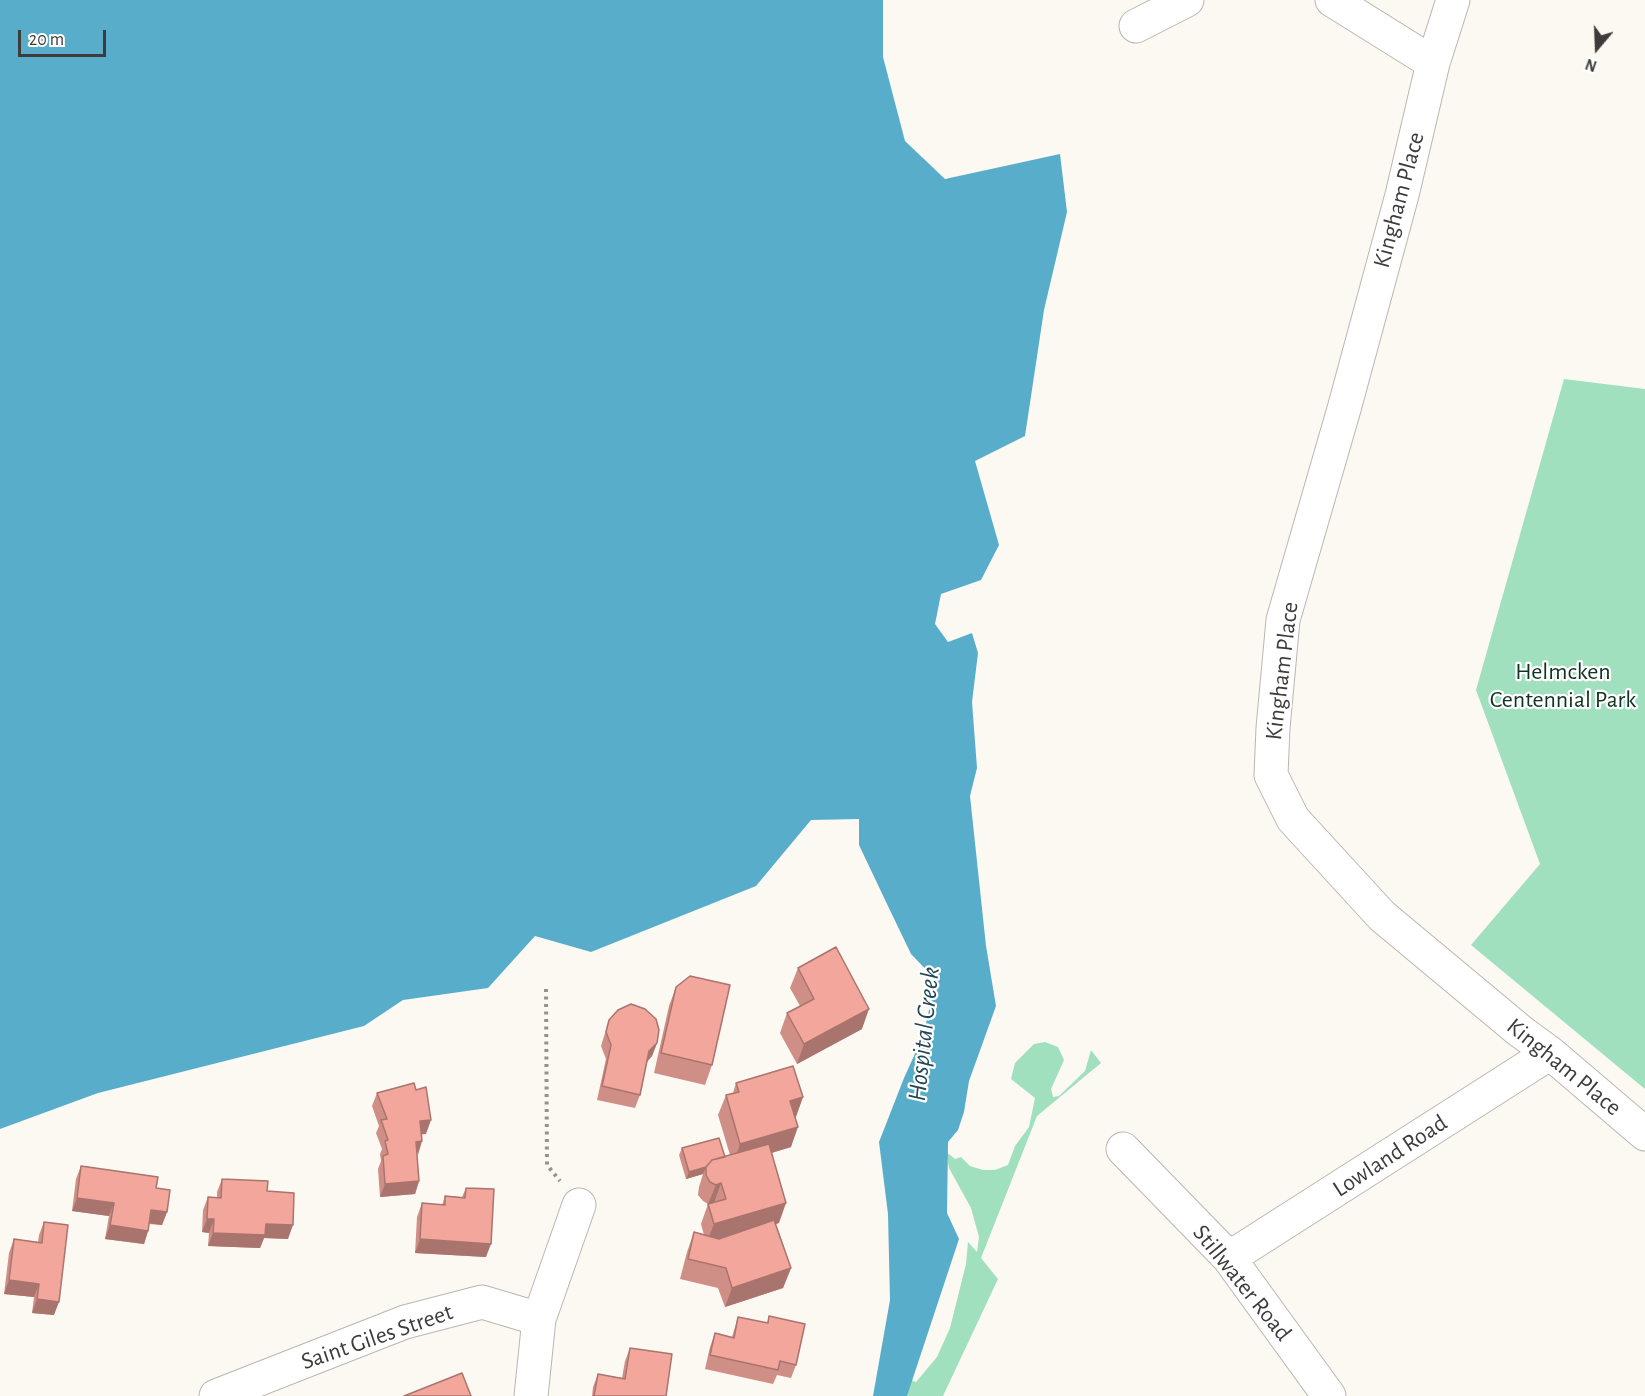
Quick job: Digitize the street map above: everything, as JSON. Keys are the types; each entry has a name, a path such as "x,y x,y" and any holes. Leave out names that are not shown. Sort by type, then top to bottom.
{"street":[{"path":"1136,26 1187,0"},
{"path":"1332,0 1433,63"},
{"name":"Kingham Place","path":"1454,0 1433,63 1402,195 1283,621 1271,775 1293,819 1382,916 1645,1134"},
{"name":"Lowland Road","path":"1229,1258 1550,1053"},
{"name":"Stillwater Road","path":"1123,1149 1229,1258 1329,1396"},
{"path":"531,1396 539,1319 579,1204"},
{"name":"Saint Giles Street","path":"216,1396 405,1322 482,1302 539,1319"}],"path":[{"path":"546,988 547,1166 579,1204"}],"green space":[{"name":"Helmcken Centennial Park","path":"1564,379 1645,389 1645,1089 1471,945 1540,864 1476,690"},
{"path":"1045,1042 1058,1047 1064,1060 1051,1089 1053,1097 1059,1096 1085,1071 1091,1050 1101,1063 1037,1116 981,1258 998,1279 943,1396 887,1396 908,1379 916,1382 937,1357 950,1328 966,1264 968,1242 977,1252 979,1237 971,1208 949,1168 946,1152 955,1159 961,1157 970,1166 983,1170 995,1170 1008,1165 1015,1146 1029,1127 1035,1098 1011,1079 1015,1063 1034,1044"}],"water":[{"name":"Hospital Creek","path":"0,0 883,0 883,57 905,141 945,179 1060,154 1067,212 1044,310 1025,436 975,461 999,545 981,580 941,594 935,624 948,642 972,633 978,653 972,702 977,768 970,796 986,946 996,1006 969,1081 964,1112 958,1130 948,1142 947,1213 959,1239 907,1396 873,1396 890,1300 888,1214 879,1142 923,1036 936,980 911,954 887,904 859,845 859,819 811,820 756,886 591,952 535,936 488,988 403,1000 364,1026 98,1093 0,1129"}],"building":[{"path":"836,947 869,1009 804,1044 787,1013 814,999 798,968"},
{"path":"690,976 730,985 712,1065 661,1053 676,987"},
{"path":"631,1004 645,1009 656,1019 659,1030 657,1043 649,1051 640,1095 602,1086 611,1045 606,1032 609,1020 618,1010"},
{"path":"793,1066 803,1097 790,1101 798,1127 740,1144 726,1095 739,1092 736,1083"},
{"path":"414,1083 416,1090 426,1087 431,1120 420,1121 422,1141 416,1142 419,1181 385,1184 383,1156 388,1154 385,1141 388,1140 381,1120 387,1119 377,1093"},
{"path":"719,1138 725,1157 712,1160 706,1167 689,1172 682,1148"},
{"path":"769,1144 786,1203 714,1224 708,1204 726,1199 721,1183 716,1185 710,1182 706,1175 706,1167 712,1160"},
{"path":"81,1166 158,1177 156,1188 170,1190 167,1212 151,1210 148,1231 110,1225 114,1203 77,1198"},
{"path":"222,1179 268,1181 267,1191 294,1193 293,1225 266,1224 265,1235 213,1233 214,1219 207,1219 208,1197 221,1198"},
{"path":"466,1188 494,1189 491,1244 420,1239 422,1203 445,1205 445,1196 465,1198"},
{"path":"774,1220 791,1268 732,1288 726,1268 688,1259 694,1232 719,1239"},
{"path":"44,1222 68,1225 59,1302 37,1299 39,1284 9,1280 14,1239 42,1243"},
{"path":"769,1316 805,1324 796,1365 780,1361 778,1370 710,1355 715,1333 734,1338 738,1317 768,1323"},
{"path":"630,1348 672,1354 666,1396 594,1396 598,1374 625,1379"},
{"path":"462,1373 471,1396 404,1396"}]}
